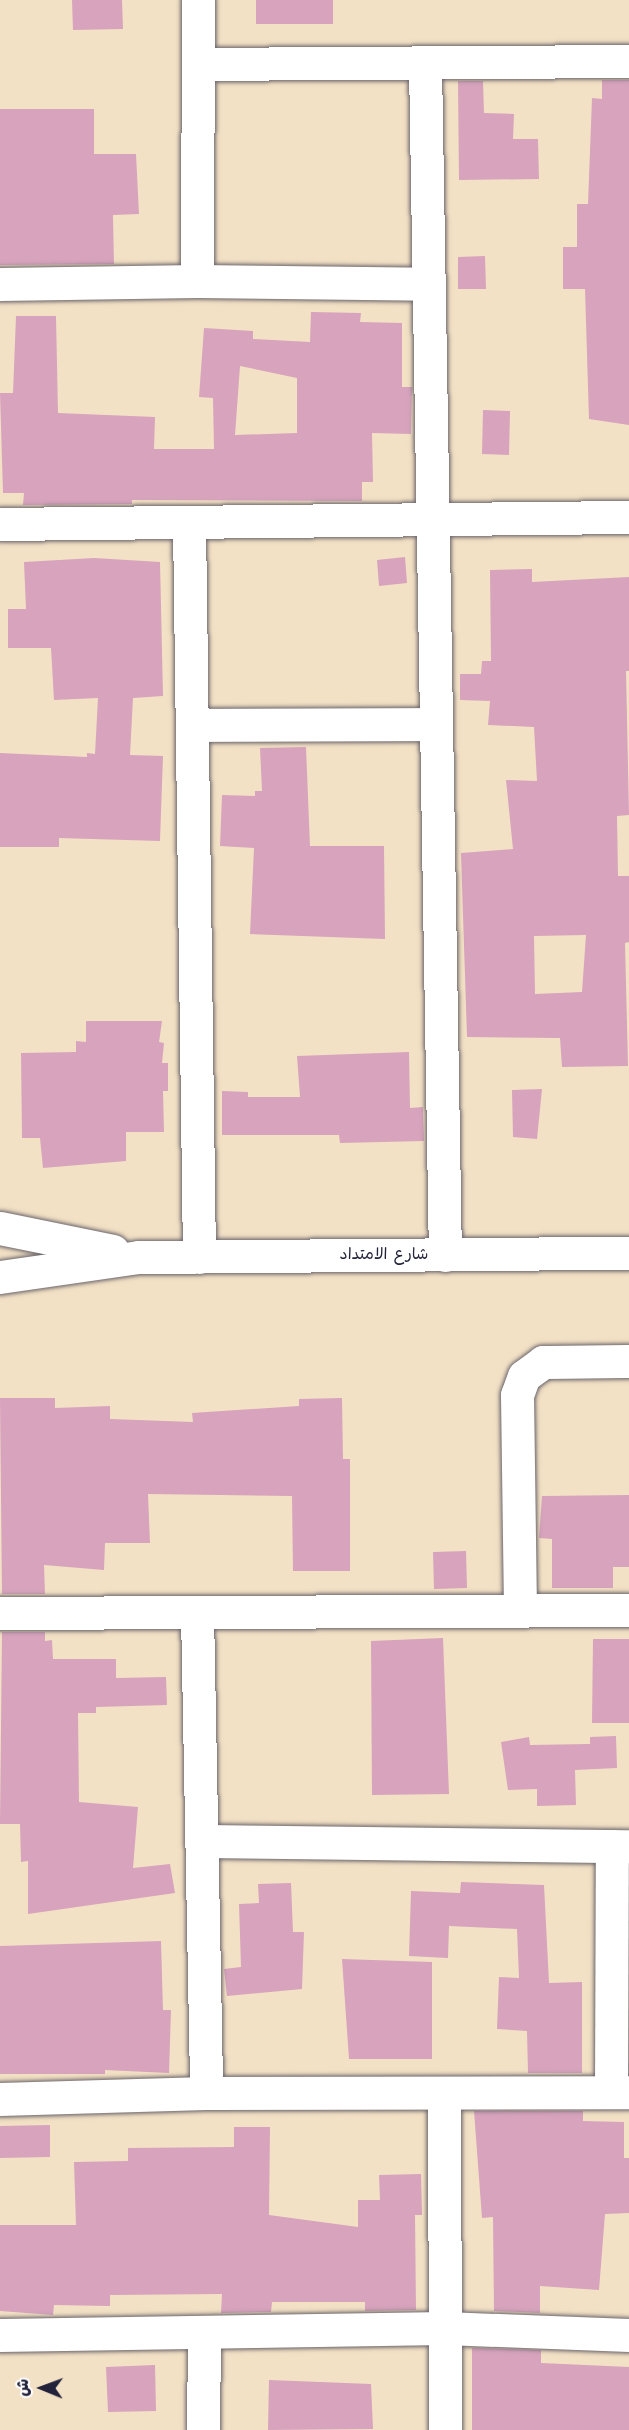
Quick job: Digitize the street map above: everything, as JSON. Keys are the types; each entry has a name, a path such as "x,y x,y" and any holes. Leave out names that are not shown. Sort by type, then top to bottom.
{"street":[{"path":"197,281 198,0"},
{"path":"198,64 629,61"},
{"path":"425,64 445,1255"},
{"path":"0,284 197,281 428,284"},
{"path":"0,524 629,517"},
{"path":"189,522 199,1257"},
{"path":"192,725 436,724"},
{"name":"شارع الامتداد","path":"0,1228 139,1257"},
{"name":"شارع الامتداد","path":"0,1277 139,1257 629,1253"},
{"path":"520,1610 517,1395 524,1376 543,1362 629,1361"},
{"path":"0,1613 629,1610"},
{"path":"197,1612 206,2093"},
{"path":"0,2099 206,2093 620,2092 621,1846 201,1841"},
{"path":"444,2094 445,2430"},
{"path":"0,2336 445,2328 629,2335"},
{"path":"203,2430 204,2333"}],"building":[{"path":"72,0 122,0 123,29 73,30"},
{"path":"256,0 333,0 333,24 256,24"},
{"path":"602,80 629,80 629,425 589,419 585,289 563,289 563,247 577,247 577,204 588,204 592,98 602,99"},
{"path":"458,81 483,81 484,113 514,114 513,139 538,139 539,179 459,180"},
{"path":"0,109 94,109 94,154 136,154 139,214 113,215 114,264 0,265"},
{"path":"485,256 486,289 458,289 458,257"},
{"path":"311,312 361,313 360,322 402,323 402,387 412,387 411,434 372,433 373,482 362,482 362,501 132,500 132,504 23,505 24,493 3,493 0,393 13,393 16,316 56,316 58,413 155,417 154,449 214,449 213,398 199,397 204,328 253,331 253,339 310,342","holes":["240,366 297,378 297,433 235,435"]},
{"path":"483,410 510,411 509,455 482,454"},
{"path":"405,557 407,583 379,586 377,560"},
{"path":"94,558 160,562 163,696 133,698 130,755 163,756 160,841 59,838 59,847 0,847 0,753 87,757 87,753 95,754 98,698 54,700 51,648 8,648 8,609 26,609 24,562"},
{"path":"532,569 532,582 629,577 629,671 626,671 629,815 617,816 618,876 629,876 629,942 625,943 628,1066 562,1067 560,1038 467,1037 461,853 513,849 506,780 537,781 534,727 488,725 490,701 460,700 460,674 481,674 482,661 491,661 490,570","holes":["586,935 582,992 535,994 534,936"]},
{"path":"306,747 310,846 384,846 385,939 250,934 254,848 220,846 222,795 255,796 255,791 262,791 260,748"},
{"path":"86,1021 162,1021 159,1042 164,1043 162,1063 168,1063 168,1091 163,1091 164,1132 126,1132 126,1161 43,1168 40,1138 22,1138 21,1053 76,1052 76,1041 86,1042"},
{"path":"409,1052 410,1108 423,1107 424,1141 340,1143 339,1135 222,1135 222,1091 248,1092 248,1097 300,1097 297,1056"},
{"path":"542,1089 537,1139 513,1137 512,1090"},
{"path":"0,1398 55,1398 55,1408 110,1406 110,1419 193,1422 192,1413 299,1406 299,1399 342,1398 343,1459 350,1459 350,1571 293,1571 292,1496 148,1494 150,1543 105,1543 104,1570 44,1565 45,1594 2,1594"},
{"path":"629,1495 629,1567 613,1567 613,1588 552,1588 552,1539 539,1538 542,1496"},
{"path":"466,1551 467,1588 434,1589 433,1552"},
{"path":"2,1632 45,1632 45,1641 52,1640 53,1659 116,1659 116,1678 166,1677 167,1705 96,1707 96,1713 78,1713 79,1802 138,1807 133,1868 170,1864 175,1893 28,1914 28,1861 21,1862 20,1824 0,1824"},
{"path":"443,1638 449,1794 372,1795 371,1641"},
{"path":"593,1639 629,1639 629,1723 592,1723"},
{"path":"616,1736 617,1768 575,1770 576,1805 537,1806 537,1789 508,1790 501,1742 529,1737 530,1745 590,1744 590,1737"},
{"path":"461,1882 544,1885 549,1983 582,1982 582,2073 528,2073 527,2031 497,2029 499,1977 519,1978 517,1929 449,1926 448,1958 409,1956 411,1891 460,1893"},
{"path":"291,1883 293,1932 304,1932 302,1989 227,1996 224,1969 241,1967 239,1904 259,1903 258,1884"},
{"path":"161,1941 163,2010 171,2010 169,2073 105,2070 105,2074 0,2074 0,1946"},
{"path":"342,1959 432,1962 432,2059 349,2059"},
{"path":"474,2111 583,2111 583,2121 624,2122 624,2158 629,2158 629,2213 605,2214 599,2290 540,2286 540,2313 494,2311 493,2217 482,2218"},
{"path":"50,2125 50,2157 0,2158 0,2126"},
{"path":"234,2127 270,2127 269,2215 358,2227 358,2200 380,2200 379,2175 421,2174 422,2215 415,2215 416,2310 365,2311 365,2302 272,2302 271,2312 221,2313 222,2294 110,2295 110,2306 54,2305 53,2315 0,2311 0,2225 76,2225 74,2162 128,2161 128,2148 234,2147"},
{"path":"472,2348 541,2350 541,2363 629,2367 629,2430 472,2430"},
{"path":"155,2365 156,2411 108,2412 106,2367"},
{"path":"269,2380 371,2384 373,2429 268,2430"}]}
